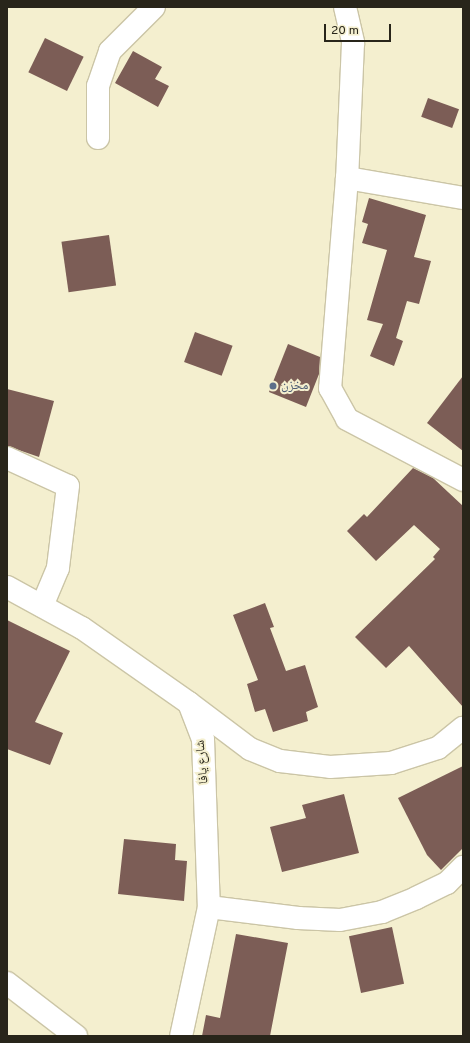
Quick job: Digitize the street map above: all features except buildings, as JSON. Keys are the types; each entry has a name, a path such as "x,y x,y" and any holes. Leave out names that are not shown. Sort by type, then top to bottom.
{"street":[{"path":"98,138 98,86 110,51 154,7"},
{"path":"345,7 353,43 347,178 330,388 347,419 463,480"},
{"path":"347,178 463,198"},
{"path":"7,458 68,486 58,568 42,606"},
{"path":"7,587 86,630 250,749 280,761 330,767 391,763 438,748 463,728"},
{"name":"شارع يافا","path":"181,1036 209,907 203,740 189,704"},
{"path":"209,907 298,918 340,920 382,912 416,898 446,883 463,867"},
{"path":"7,984 76,1036"}],"place":[{"name":"مخزن","path":"273,386"}]}
